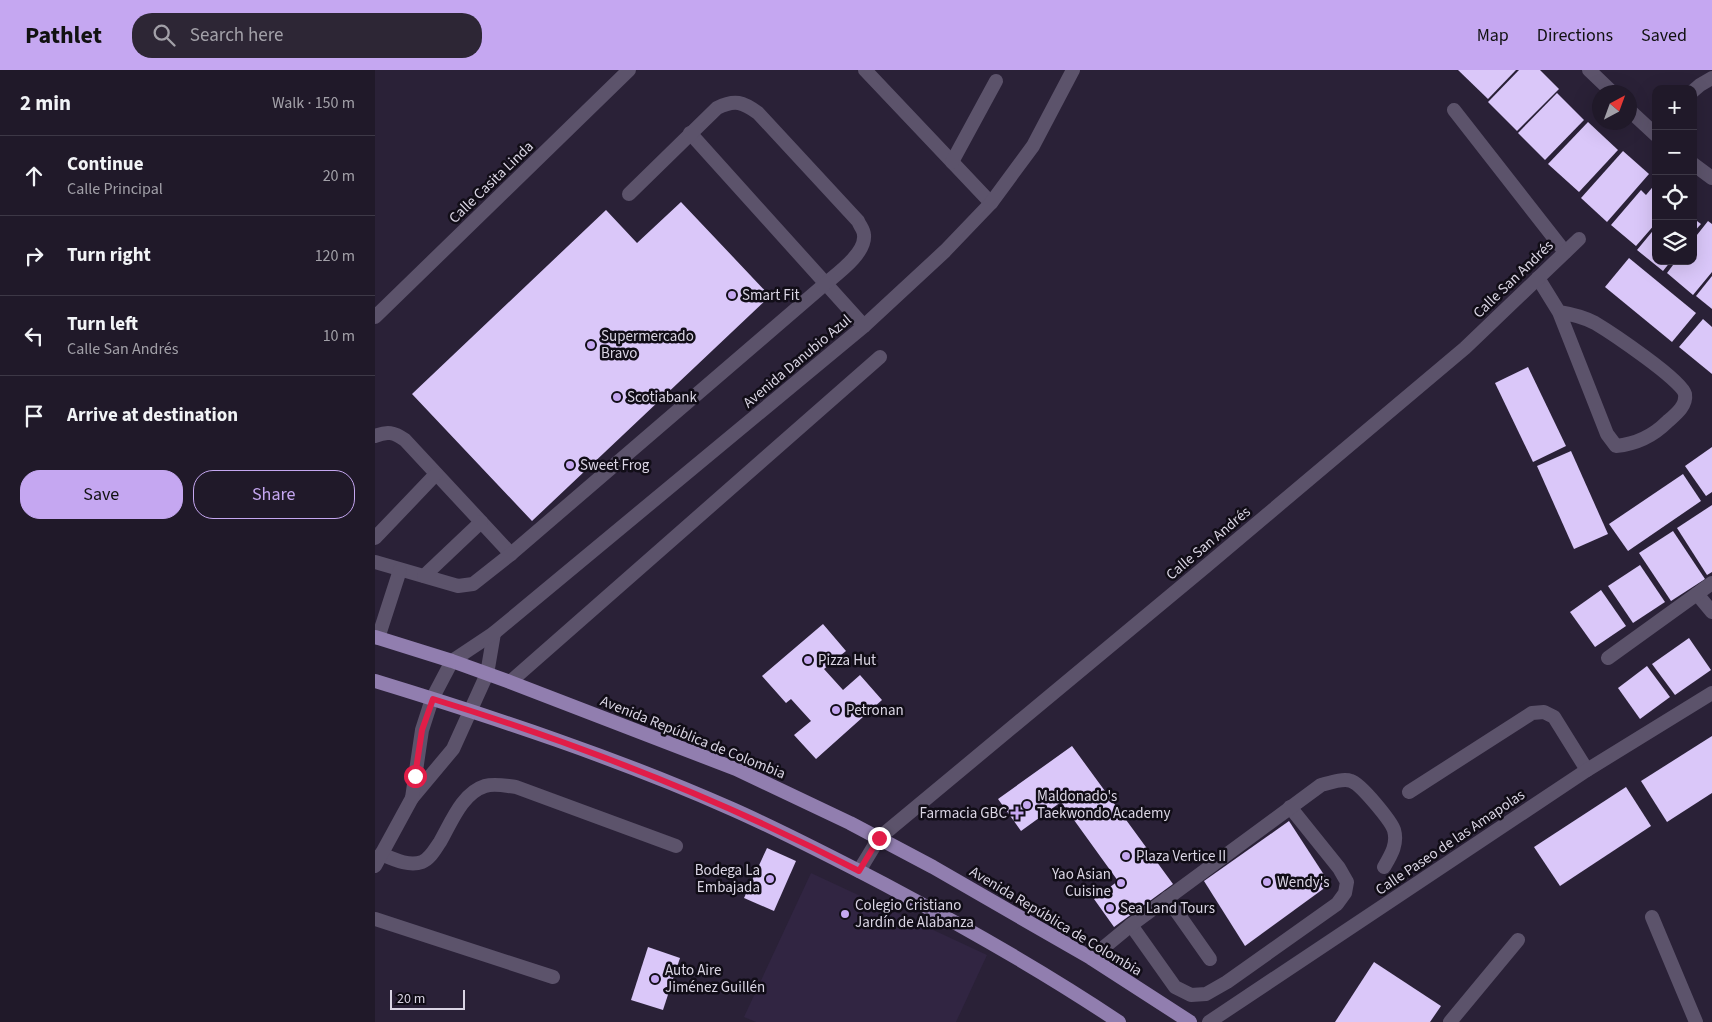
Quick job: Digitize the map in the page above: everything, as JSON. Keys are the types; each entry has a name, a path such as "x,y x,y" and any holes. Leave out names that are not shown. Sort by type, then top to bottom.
{"main road":[{"name":"Avenida República de Colombia","path":"377,637 510,682 736,769 879,838 1019,916 1091,958 1190,1022"},
{"path":"375,681 471,711 678,786 733,809 814,847 943,916 1022,960 1119,1022"}],"street":[{"name":"Calle Casita Linda","path":"375,317 629,70"},
{"path":"865,70 991,203"},
{"name":"Avenida Danubio Azul","path":"452,661 495,633 864,326 945,251 991,203 1033,146 1073,70"},
{"path":"1589,70 1604,85"},
{"path":"1697,88 1712,78"},
{"path":"953,162 995,81"},
{"path":"375,562 458,586 473,584 511,554 825,284 859,253 865,238 858,221 758,113 748,105 738,102 728,103 717,108 629,194"},
{"path":"1454,110 1565,252"},
{"path":"1637,116 1652,128"},
{"path":"690,133 864,326"},
{"path":"1697,167 1712,178"},
{"name":"Calle San Andrés","path":"859,871 879,838 1213,561 1465,348 1579,238"},
{"path":"1538,278 1559,312 1607,434 1616,446 1646,438 1664,426 1680,410 1685,394 1680,384 1668,374 1595,323 1572,314 1559,312"},
{"path":"510,682 880,357"},
{"path":"375,436 384,432 391,432 405,440 511,554"},
{"path":"375,538 436,474"},
{"path":"424,576 481,522"},
{"path":"377,637 400,570"},
{"path":"1608,658 1712,584"},
{"path":"1697,594 1712,612"},
{"path":"495,633 487,674 453,749 412,798 378,860 406,864 422,862 433,854 463,804 473,792 485,786 498,784 516,787 676,846"},
{"path":"412,798 422,730 433,699 452,661"},
{"name":"Calle Paseo de las Amapolas","path":"1209,1022 1587,770 1712,693"},
{"path":"1409,792 1532,713 1544,712 1554,717 1587,770"},
{"path":"1091,958 1131,925 1321,785 1338,781 1351,781 1366,792 1394,830 1395,848 1385,867"},
{"path":"1131,925 1175,987 1191,995 1206,994 1227,982 1337,904 1345,893 1347,882 1339,868 1290,807"},
{"path":"1167,898 1210,959"},
{"path":"1651,917 1695,1022"},
{"path":"375,919 553,977"},
{"path":"1450,1022 1518,940"}],"shaded area":[{"name":"Colegio Cristiano Jardín de Alabanza","path":"811,873 987,955 956,1022 756,1022 744,1017"}],"building":[{"path":"1458,70 1516,70 1488,99"},
{"path":"1519,70 1540,70 1559,89 1517,131 1488,102"},
{"path":"1557,93 1584,120 1545,160 1518,133"},
{"path":"1588,122 1592,126 1592,130 1597,130 1618,150 1579,192 1548,164"},
{"path":"1623,151 1649,174 1607,222 1581,198"},
{"path":"1652,188 1652,228 1636,246 1611,225 1641,190 1646,195"},
{"name":"Supermercado Bravo","path":"681,202 770,296 532,521 412,394 606,210 637,243"},
{"path":"1708,221 1712,224 1712,272 1693,295 1667,273 1673,265 1697,265 1697,235"},
{"path":"1652,232 1652,262 1637,250"},
{"path":"1629,258 1696,313 1672,342 1605,287"},
{"path":"1656,265 1668,265 1663,271"},
{"path":"1712,276 1712,309 1696,296"},
{"path":"1703,319 1712,327 1712,374 1679,347"},
{"path":"1528,367 1566,446 1533,462 1495,383"},
{"path":"1712,447 1712,492 1706,496 1685,466"},
{"path":"1571,451 1608,534 1574,549 1537,466"},
{"path":"1683,474 1701,501 1628,551 1609,524"},
{"path":"1712,505 1712,572 1707,575 1677,528"},
{"path":"1673,531 1705,579 1671,601 1639,553"},
{"path":"1640,565 1665,602 1633,623 1608,586"},
{"path":"1601,590 1626,626 1595,647 1570,612"},
{"path":"823,624 846,651 824,669 843,690 860,675 882,700 816,759 794,735 811,721 791,699 786,703 762,676"},
{"path":"1689,638 1711,670 1675,695 1652,664"},
{"path":"1647,666 1670,697 1640,719 1618,688"},
{"path":"1712,736 1712,793 1667,822 1641,781"},
{"name":"Plaza Vertice II","path":"1072,746 1173,884 1114,927 1094,899 1118,881 1061,802 1021,831 998,799"},
{"path":"1626,787 1651,826 1560,886 1534,847"},
{"name":"Wendy's","path":"1289,821 1330,884 1245,946 1204,881"},
{"name":"Bodega La Embajada","path":"767,848 796,861 774,911 744,898"},
{"name":"Auto Aire Jiménez Guillén","path":"648,947 680,958 663,1010 631,1000"},
{"path":"1374,962 1441,1006 1430,1022 1335,1022"}],"place":[{"name":"Smart Fit","path":"732,295"},
{"name":"Supermercado Bravo","path":"591,345"},
{"name":"Scotiabank","path":"617,397"},
{"name":"Sweet Frog","path":"570,465"},
{"name":"Pizza Hut","path":"808,660"},
{"name":"Petronan","path":"836,710"},
{"name":"Maldonado's Taekwondo Academy","path":"1027,805"},
{"name":"Farmacia GBC","path":"1017,813"},
{"name":"Plaza Vertice II","path":"1126,856"},
{"name":"Bodega La Embajada","path":"770,879"},
{"name":"Wendy's","path":"1267,882"},
{"name":"Yao Asian Cuisine","path":"1121,883"},
{"name":"Sea Land Tours","path":"1110,908"},
{"name":"Colegio Cristiano Jardín de Alabanza","path":"845,914"},
{"name":"Auto Aire Jiménez Guillén","path":"655,979"}],"route":[{"path":"415,776 422,730 433,699 519,727 669,782 733,809 814,847 859,871 879,838"}]}
